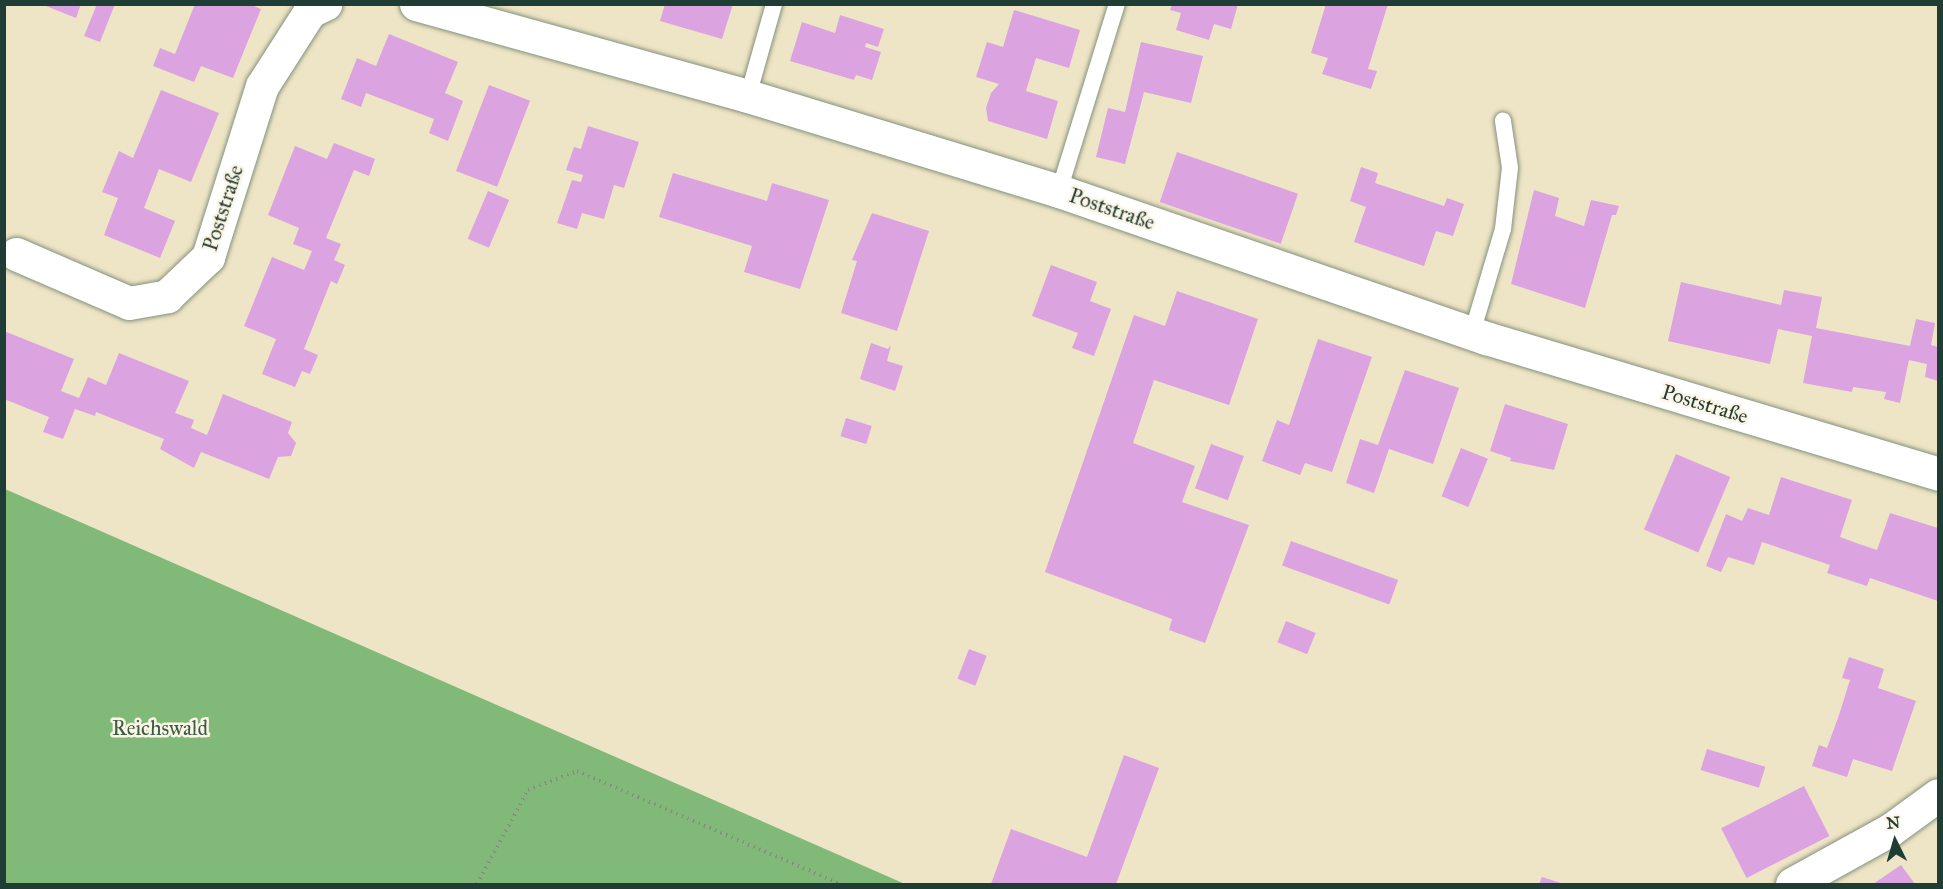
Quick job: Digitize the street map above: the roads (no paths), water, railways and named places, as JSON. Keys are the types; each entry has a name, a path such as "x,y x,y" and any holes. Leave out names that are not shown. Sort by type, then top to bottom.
{"street":[{"name":"Poststraße","path":"16,254 129,303 167,296 208,257 262,87 310,11 325,4"},
{"name":"Poststraße","path":"416,4 748,96 1059,191 1472,333 1938,474"},
{"path":"1792,885 1890,830 1938,795"}],"lane":[{"path":"748,96 774,4"},
{"path":"1059,191 1117,4"},
{"path":"1472,333 1503,229 1510,168 1503,120"}],"park label":[{"name":"Reichswald","path":"160,728"}]}
